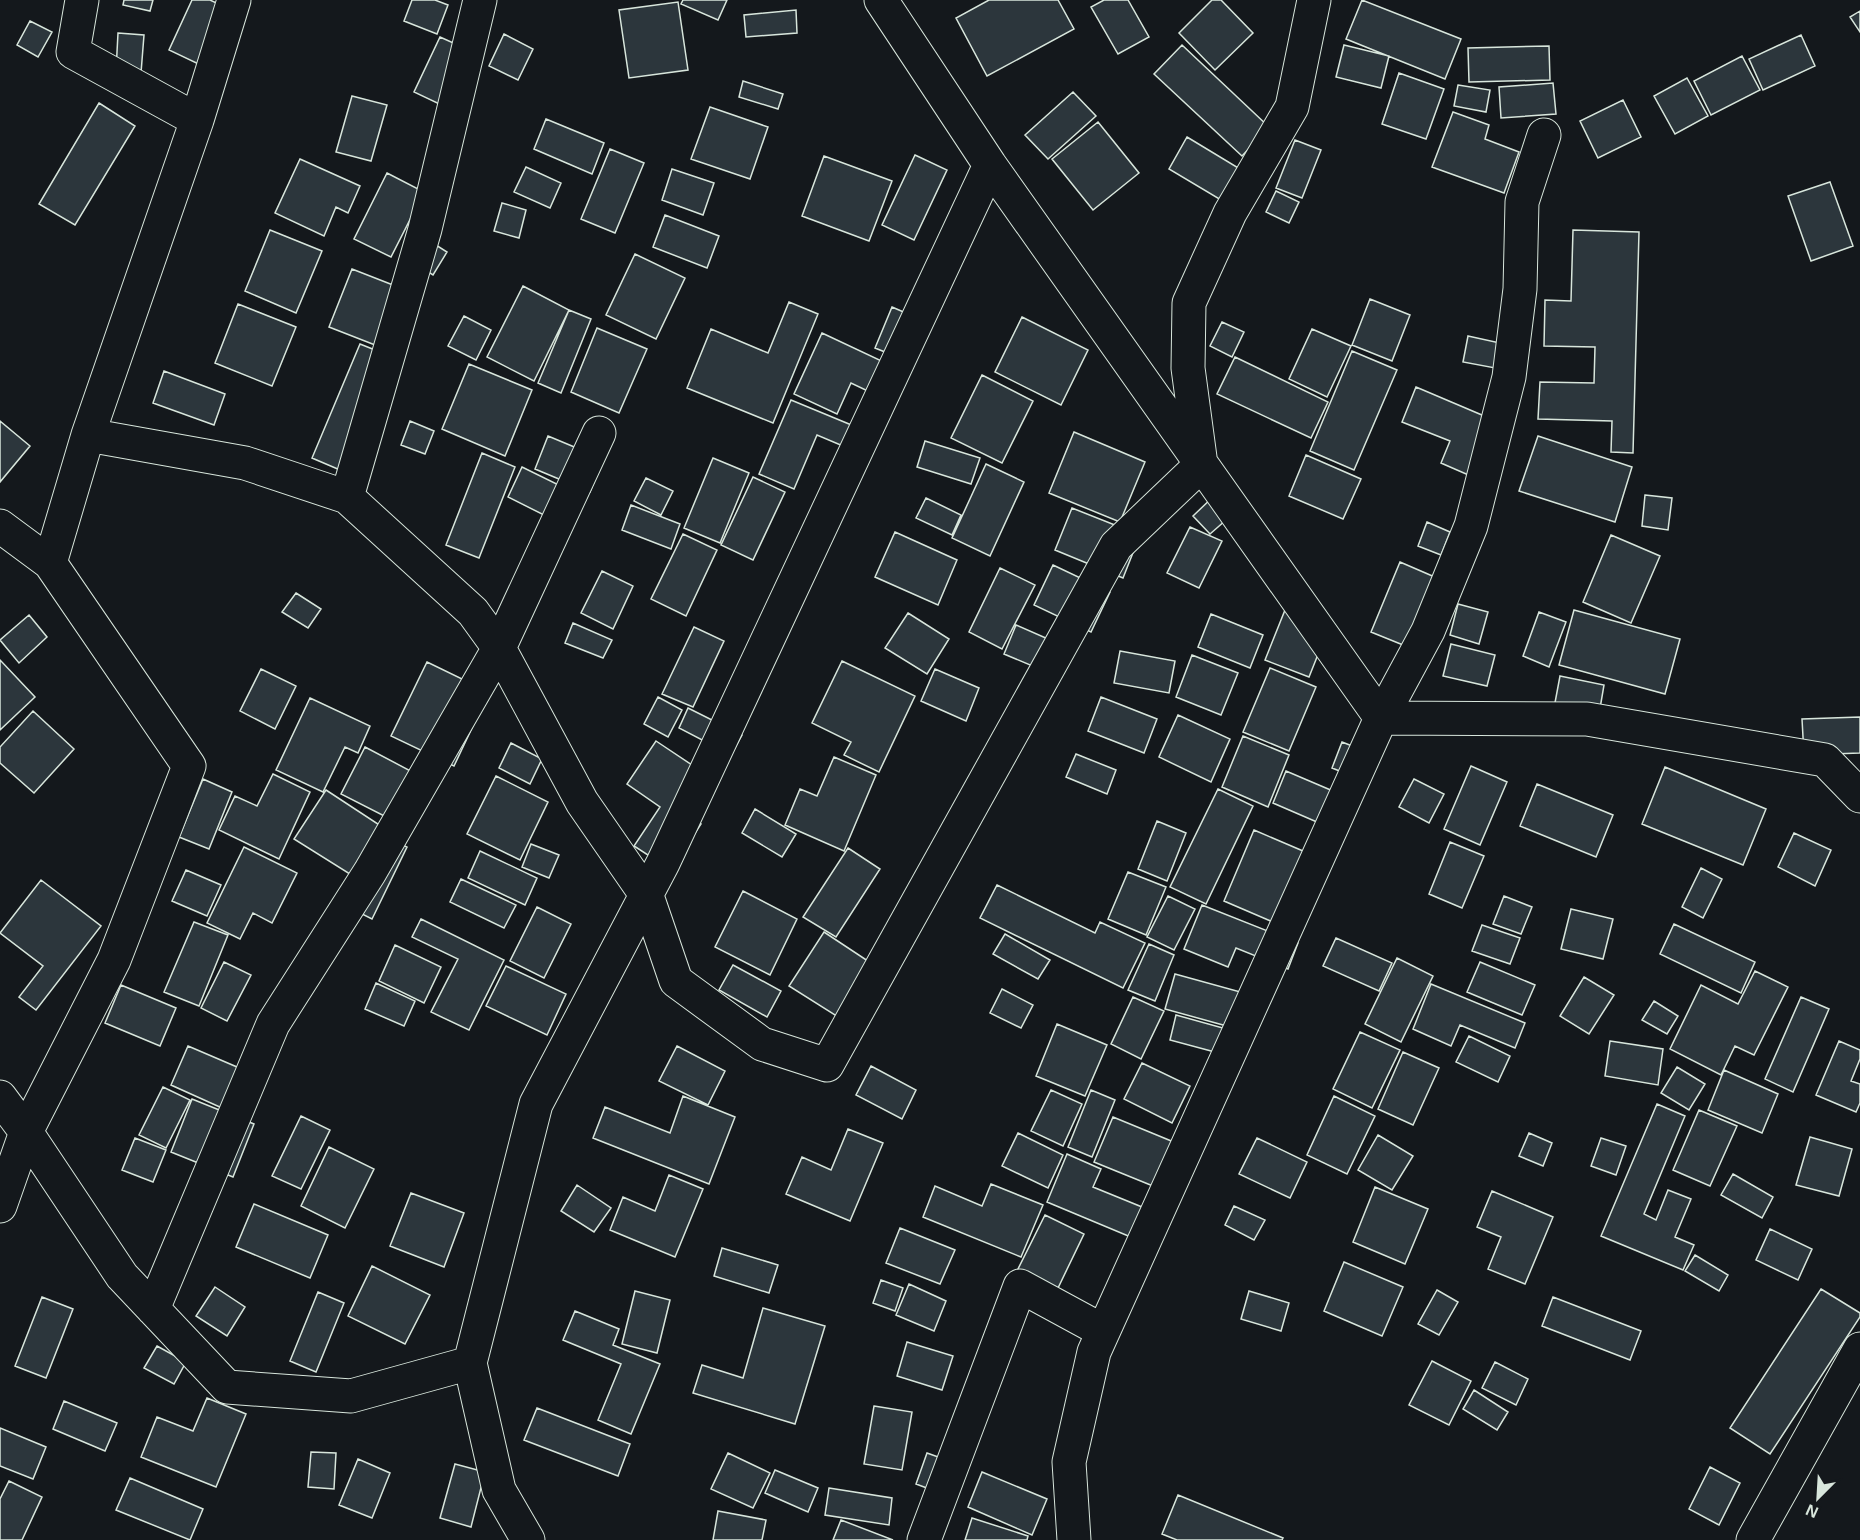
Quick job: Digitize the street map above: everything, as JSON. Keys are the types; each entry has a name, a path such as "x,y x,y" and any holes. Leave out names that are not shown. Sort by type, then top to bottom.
{"street":[{"path":"82,0 74,52 197,120"},
{"path":"50,563 88,435 197,120 234,0"},
{"path":"346,497 425,229 480,0"},
{"path":"881,0 990,165 1381,718"},
{"path":"1201,465 1188,368 1189,303 1230,213 1292,107 1314,0"},
{"path":"1074,1540 1069,1462 1094,1352 1381,718 1428,631 1471,526 1509,377 1520,289 1522,202 1544,135"},
{"path":"528,1540 499,1490 470,1363 536,1104 646,896 990,165"},
{"path":"153,1309 273,1024 370,872 499,648 599,433"},
{"path":"88,435 245,463 346,497 473,612 499,648 582,802 646,896 676,981 762,1044 827,1065 1116,546 1201,465"},
{"path":"0,526 50,563 189,766 114,960 26,1132 0,1206"},
{"path":"1381,718 1587,719 1825,760 1860,796"},
{"path":"0,1097 122,1276 226,1388 351,1396 470,1363"},
{"path":"924,1540 1020,1286 1103,1331"},
{"path":"1753,1540 1860,1349"}],"building":[{"path":"124,0 153,0 150,11 123,5"},
{"path":"192,0 210,0 236,12 209,69 169,50"},
{"path":"412,0 435,0 448,5 437,34 404,21"},
{"path":"683,0 727,0 718,20 681,4"},
{"path":"989,0 1058,0 1074,29 987,76 956,18"},
{"path":"1104,0 1128,0 1149,37 1118,54 1091,7"},
{"path":"1212,0 1221,0 1253,33 1215,70 1179,33"},
{"path":"1362,0 1461,39 1445,79 1346,39"},
{"path":"678,2 688,70 629,78 619,10"},
{"path":"796,10 797,33 746,37 744,15"},
{"path":"1860,11 1860,32 1850,17"},
{"path":"30,21 52,32 38,57 17,45"},
{"path":"118,33 144,35 141,73 116,71"},
{"path":"504,34 533,49 518,80 489,66"},
{"path":"1801,35 1815,66 1763,90 1749,59"},
{"path":"440,37 478,54 452,110 414,92"},
{"path":"1182,45 1269,127 1242,156 1154,74"},
{"path":"1344,45 1389,56 1381,88 1336,77"},
{"path":"1549,46 1550,80 1469,82 1468,48"},
{"path":"1742,56 1760,90 1711,115 1694,81"},
{"path":"1399,73 1444,89 1426,139 1382,124"},
{"path":"1687,78 1708,116 1675,134 1654,96"},
{"path":"743,81 783,94 778,109 739,97"},
{"path":"1553,83 1556,114 1501,118 1499,87"},
{"path":"1458,85 1490,90 1486,112 1454,106"},
{"path":"1073,92 1096,116 1048,159 1025,135"},
{"path":"352,96 387,105 371,161 336,152"},
{"path":"1623,100 1641,137 1598,158 1580,121"},
{"path":"99,103 135,126 75,225 39,204"},
{"path":"710,107 768,127 750,179 691,159"},
{"path":"1453,112 1489,125 1485,139 1519,152 1504,193 1432,167"},
{"path":"546,119 604,143 592,174 534,149"},
{"path":"1098,122 1139,173 1093,210 1052,159"},
{"path":"1187,137 1240,169 1221,200 1169,169"},
{"path":"1295,140 1321,150 1302,198 1276,188"},
{"path":"610,149 644,163 615,233 581,219"},
{"path":"915,155 947,170 914,240 882,225"},
{"path":"824,156 892,181 869,241 802,216"},
{"path":"300,159 360,186 348,213 336,207 324,236 275,213"},
{"path":"526,167 561,183 550,208 514,192"},
{"path":"672,169 714,183 703,215 662,200"},
{"path":"387,173 424,192 391,257 354,239"},
{"path":"1830,182 1853,246 1811,261 1788,196"},
{"path":"1276,191 1299,202 1289,223 1266,212"},
{"path":"502,203 526,210 519,238 494,231"},
{"path":"665,215 719,236 707,268 653,247"},
{"path":"270,230 322,251 296,313 245,291"},
{"path":"1573,230 1639,232 1633,453 1611,452 1612,421 1538,419 1540,382 1594,383 1595,347 1544,346 1545,300 1571,301"},
{"path":"417,233 447,252 433,275 403,256"},
{"path":"635,254 685,278 656,339 606,315"},
{"path":"352,269 416,294 393,352 329,327"},
{"path":"523,286 569,310 534,381 487,357"},
{"path":"1370,299 1410,315 1392,361 1352,345"},
{"path":"789,302 818,314 773,423 687,388 711,329 768,353"},
{"path":"238,304 296,327 272,386 215,363"},
{"path":"892,307 922,320 905,360 875,348"},
{"path":"569,310 591,319 561,393 538,383"},
{"path":"464,316 491,330 476,360 448,346"},
{"path":"1022,317 1088,350 1061,405 995,372"},
{"path":"1222,322 1244,332 1232,357 1210,346"},
{"path":"597,328 647,349 619,413 571,392"},
{"path":"1312,329 1351,346 1327,397 1289,379"},
{"path":"822,333 905,372 891,402 851,383 837,414 794,394"},
{"path":"1468,336 1500,343 1495,368 1463,362"},
{"path":"360,344 395,358 347,473 312,458"},
{"path":"1352,351 1397,370 1354,470 1310,451"},
{"path":"1235,357 1328,402 1311,438 1217,394"},
{"path":"469,364 532,390 505,456 442,429"},
{"path":"164,371 225,394 214,425 153,403"},
{"path":"982,375 1033,401 1002,463 951,438"},
{"path":"1416,387 1496,421 1473,477 1441,463 1450,441 1402,422"},
{"path":"791,400 878,436 869,457 817,435 794,489 759,474"},
{"path":"0,421 30,446 0,482"},
{"path":"410,421 434,431 425,454 401,445"},
{"path":"1074,432 1145,462 1120,522 1049,493"},
{"path":"548,436 603,459 590,492 535,469"},
{"path":"1538,436 1632,467 1615,522 1519,491"},
{"path":"925,441 980,458 971,484 917,467"},
{"path":"482,453 515,467 479,558 446,545"},
{"path":"1306,455 1361,479 1343,519 1289,496"},
{"path":"713,458 749,473 720,543 684,528"},
{"path":"986,464 1024,482 990,556 952,538"},
{"path":"522,467 571,491 556,521 508,497"},
{"path":"753,477 785,492 753,560 721,545"},
{"path":"646,478 673,491 661,515 634,501"},
{"path":"1216,494 1234,513 1210,534 1193,516"},
{"path":"1645,495 1672,498 1668,530 1642,526"},
{"path":"926,498 961,515 952,535 916,518"},
{"path":"631,505 680,524 671,549 622,530"},
{"path":"1072,508 1140,535 1123,578 1055,550"},
{"path":"1427,522 1450,532 1441,555 1418,546"},
{"path":"1190,527 1222,541 1199,588 1167,573"},
{"path":"895,532 957,560 938,605 875,577"},
{"path":"683,534 717,550 686,616 651,599"},
{"path":"1611,535 1660,556 1631,623 1583,602"},
{"path":"1400,562 1437,578 1408,647 1371,632"},
{"path":"1053,565 1110,592 1091,632 1034,605"},
{"path":"1000,568 1035,585 1002,649 969,632"},
{"path":"602,571 633,586 613,629 581,613"},
{"path":"296,593 321,609 308,628 282,612"},
{"path":"1458,604 1488,612 1479,644 1450,635"},
{"path":"1285,610 1329,627 1309,677 1265,660"},
{"path":"1574,610 1680,639 1665,694 1559,665"},
{"path":"1539,612 1566,622 1549,667 1523,656"},
{"path":"908,613 949,639 927,674 885,648"},
{"path":"1211,614 1263,635 1250,668 1198,647"},
{"path":"29,615 47,637 19,663 0,640"},
{"path":"573,623 612,640 603,658 565,643"},
{"path":"1016,625 1073,650 1061,678 1004,654"},
{"path":"694,627 724,641 693,707 662,694"},
{"path":"1451,644 1495,655 1487,686 1443,676"},
{"path":"1120,651 1175,661 1169,693 1114,683"},
{"path":"1192,655 1238,673 1221,715 1176,697"},
{"path":"0,660 35,697 0,730"},
{"path":"842,661 915,696 879,772 844,755 851,742 812,723"},
{"path":"427,662 489,692 454,766 391,736"},
{"path":"1270,668 1316,687 1289,751 1243,732"},
{"path":"261,669 296,686 275,729 240,711"},
{"path":"935,669 979,688 966,721 921,701"},
{"path":"1560,676 1604,685 1596,732 1551,724"},
{"path":"658,697 682,710 668,737 644,724"},
{"path":"1101,697 1157,719 1144,753 1088,731"},
{"path":"310,698 370,726 358,753 345,747 323,792 276,770"},
{"path":"688,708 742,735 731,755 679,728"},
{"path":"33,711 74,749 34,793 0,763 0,747"},
{"path":"1178,715 1230,739 1211,782 1159,757"},
{"path":"1860,717 1860,753 1804,755 1802,719"},
{"path":"1243,736 1289,755 1268,807 1222,787"},
{"path":"656,741 698,769 674,805 701,824 671,870 634,846 660,807 627,784"},
{"path":"1342,742 1375,755 1365,781 1332,768"},
{"path":"511,743 542,759 530,784 499,768"},
{"path":"365,747 420,776 396,822 341,794"},
{"path":"1076,754 1116,770 1107,794 1066,777"},
{"path":"834,757 876,775 844,851 785,825 800,789 817,796"},
{"path":"1471,766 1507,782 1480,845 1444,829"},
{"path":"1665,767 1766,809 1743,865 1642,824"},
{"path":"1286,771 1354,800 1340,832 1273,803"},
{"path":"273,774 310,792 279,859 219,830 235,796 257,806"},
{"path":"496,776 548,802 520,860 467,834"},
{"path":"203,779 232,792 209,849 179,837"},
{"path":"1414,779 1444,794 1429,823 1399,807"},
{"path":"1537,784 1613,815 1596,857 1520,826"},
{"path":"1218,789 1253,806 1206,904 1170,887"},
{"path":"326,790 384,828 353,876 294,839"},
{"path":"755,809 796,834 782,857 742,833"},
{"path":"1157,821 1186,833 1167,881 1138,869"},
{"path":"1254,830 1310,854 1280,925 1224,901"},
{"path":"1794,833 1831,850 1815,886 1778,867"},
{"path":"380,834 407,847 372,919 346,906"},
{"path":"1450,842 1484,856 1462,908 1429,894"},
{"path":"531,844 559,855 549,878 522,867"},
{"path":"244,847 297,873 272,923 253,913 240,939 207,923"},
{"path":"848,848 880,869 836,937 803,917"},
{"path":"480,851 537,878 525,905 468,878"},
{"path":"1701,868 1722,879 1703,918 1682,907"},
{"path":"186,870 221,885 207,916 172,901"},
{"path":"1128,872 1166,887 1146,935 1108,919"},
{"path":"461,879 516,905 504,928 450,902"},
{"path":"41,880 101,926 36,1010 19,997 43,966 0,933"},
{"path":"997,885 1095,933 1100,922 1145,943 1123,988 980,918"},
{"path":"743,891 797,919 770,975 715,947"},
{"path":"1168,896 1195,909 1174,950 1147,937"},
{"path":"1504,896 1532,907 1521,934 1493,924"},
{"path":"1202,905 1298,943 1288,969 1236,948 1228,967 1184,949"},
{"path":"537,907 571,924 544,978 510,961"},
{"path":"1571,909 1613,919 1603,959 1561,949"},
{"path":"421,919 504,960 469,1030 431,1012 458,959 412,937"},
{"path":"194,922 228,935 199,1006 164,992"},
{"path":"1674,924 1755,962 1741,993 1660,954"},
{"path":"1482,925 1520,938 1510,964 1472,951"},
{"path":"824,932 877,967 843,1020 789,986"},
{"path":"1005,934 1050,960 1038,979 993,954"},
{"path":"1336,938 1392,963 1379,991 1323,966"},
{"path":"1149,944 1174,955 1155,1001 1128,990"},
{"path":"395,945 441,967 424,1003 379,981"},
{"path":"1397,958 1433,976 1401,1042 1365,1024"},
{"path":"224,962 251,975 227,1021 201,1008"},
{"path":"1480,962 1535,985 1522,1015 1467,992"},
{"path":"733,965 781,991 767,1017 719,990"},
{"path":"506,966 566,994 547,1035 486,1006"},
{"path":"1755,971 1788,987 1754,1055 1735,1046 1721,1075 1670,1049 1701,985 1738,1004"},
{"path":"1175,974 1244,993 1234,1028 1165,1009"},
{"path":"1584,977 1614,995 1589,1034 1560,1016"},
{"path":"376,983 415,1001 404,1026 365,1009"},
{"path":"1431,984 1525,1023 1515,1048 1460,1025 1451,1046 1413,1029"},
{"path":"121,985 176,1008 160,1046 105,1023"},
{"path":"1002,989 1033,1005 1021,1028 990,1013"},
{"path":"1133,997 1164,1011 1141,1059 1111,1044"},
{"path":"1801,997 1829,1009 1793,1092 1765,1079"},
{"path":"1654,1001 1678,1016 1667,1034 1642,1020"},
{"path":"1176,1015 1248,1035 1241,1059 1170,1040"},
{"path":"1057,1024 1107,1045 1085,1096 1036,1076"},
{"path":"1360,1032 1400,1050 1372,1108 1333,1089"},
{"path":"1469,1036 1510,1056 1498,1082 1456,1062"},
{"path":"1610,1041 1663,1049 1658,1085 1605,1076"},
{"path":"1839,1041 1860,1050 1860,1059 1851,1081 1860,1084 1860,1103 1856,1112 1816,1095"},
{"path":"188,1046 251,1073 233,1113 171,1085"},
{"path":"677,1046 725,1071 708,1105 659,1081"},
{"path":"1403,1052 1439,1068 1413,1125 1378,1109"},
{"path":"1142,1063 1190,1086 1172,1123 1124,1099"},
{"path":"871,1066 916,1090 902,1119 856,1095"},
{"path":"1677,1067 1705,1084 1689,1110 1661,1093"},
{"path":"1724,1070 1778,1094 1762,1133 1708,1110"},
{"path":"163,1087 190,1100 166,1148 139,1135"},
{"path":"1051,1090 1082,1104 1063,1146 1031,1131"},
{"path":"1091,1090 1115,1100 1092,1157 1068,1147"},
{"path":"683,1096 735,1117 709,1184 593,1138 605,1107 670,1133"},
{"path":"1334,1096 1375,1116 1347,1174 1307,1155"},
{"path":"192,1099 254,1124 233,1177 171,1152"},
{"path":"1657,1104 1685,1116 1644,1214 1656,1220 1668,1190 1691,1199 1675,1237 1694,1245 1683,1270 1601,1236"},
{"path":"1699,1110 1737,1126 1710,1186 1673,1170"},
{"path":"301,1116 330,1130 301,1189 272,1176"},
{"path":"1113,1117 1198,1152 1180,1197 1094,1162"},
{"path":"848,1129 883,1143 850,1221 786,1194 802,1157 831,1170"},
{"path":"1018,1133 1063,1155 1048,1188 1002,1166"},
{"path":"1529,1133 1552,1143 1543,1166 1519,1156"},
{"path":"1378,1135 1413,1156 1392,1190 1358,1170"},
{"path":"1810,1137 1852,1149 1839,1196 1796,1185"},
{"path":"135,1138 166,1150 153,1182 122,1170"},
{"path":"1257,1138 1307,1162 1290,1198 1239,1174"},
{"path":"1601,1138 1626,1146 1616,1175 1591,1166"},
{"path":"329,1147 374,1169 345,1228 301,1206"},
{"path":"1067,1154 1101,1169 1093,1187 1169,1218 1157,1248 1047,1202"},
{"path":"1733,1174 1773,1197 1762,1218 1721,1195"},
{"path":"669,1175 703,1189 675,1257 610,1230 623,1197 655,1211"},
{"path":"991,1184 1043,1205 1021,1257 923,1217 935,1186 982,1206"},
{"path":"577,1185 611,1208 594,1232 561,1211"},
{"path":"1375,1187 1428,1209 1405,1264 1353,1242"},
{"path":"1492,1191 1553,1217 1525,1284 1488,1269 1501,1237 1477,1227"},
{"path":"411,1193 464,1213 444,1267 390,1246"},
{"path":"254,1204 328,1235 310,1278 236,1247"},
{"path":"1234,1206 1265,1220 1254,1240 1225,1225"},
{"path":"1045,1215 1084,1234 1058,1288 1018,1269"},
{"path":"900,1228 955,1250 940,1284 886,1263"},
{"path":"1770,1229 1812,1249 1798,1280 1756,1260"},
{"path":"722,1248 778,1265 769,1293 714,1276"},
{"path":"1695,1255 1728,1275 1719,1291 1685,1271"},
{"path":"1344,1262 1403,1287 1382,1336 1324,1311"},
{"path":"372,1266 430,1295 405,1344 348,1316"},
{"path":"881,1280 903,1288 895,1311 873,1303"},
{"path":"909,1284 946,1301 934,1331 896,1315"},
{"path":"215,1287 245,1307 227,1336 196,1316"},
{"path":"1821,1289 1860,1313 1860,1317 1770,1454 1730,1428"},
{"path":"1437,1290 1458,1302 1439,1335 1418,1324"},
{"path":"635,1291 670,1300 657,1353 622,1344"},
{"path":"1249,1291 1289,1303 1281,1331 1241,1319"},
{"path":"318,1292 344,1303 316,1372 290,1361"},
{"path":"42,1297 73,1309 46,1378 15,1366"},
{"path":"1553,1297 1641,1331 1630,1360 1542,1326"},
{"path":"763,1308 825,1326 795,1424 693,1393 702,1365 743,1378"},
{"path":"575,1311 619,1329 613,1345 660,1364 631,1434 598,1420 621,1364 563,1340"},
{"path":"907,1342 953,1356 942,1390 897,1376"},
{"path":"157,1346 186,1362 174,1384 144,1368"},
{"path":"1432,1361 1471,1381 1449,1425 1409,1405"},
{"path":"1495,1362 1528,1379 1516,1405 1482,1388"},
{"path":"1474,1390 1508,1412 1497,1430 1463,1409"},
{"path":"207,1398 246,1414 216,1487 141,1457 157,1417 193,1431"},
{"path":"64,1401 117,1423 105,1451 53,1429"},
{"path":"874,1406 912,1412 902,1470 864,1464"},
{"path":"537,1408 630,1444 618,1476 524,1440"},
{"path":"0,1428 46,1447 33,1479 0,1466"},
{"path":"311,1452 336,1453 334,1489 308,1487"},
{"path":"728,1453 770,1473 753,1508 711,1489"},
{"path":"927,1453 955,1463 943,1494 916,1484"},
{"path":"358,1459 390,1473 372,1518 339,1505"},
{"path":"455,1464 485,1472 471,1527 440,1518"},
{"path":"1710,1467 1740,1483 1719,1525 1689,1509"},
{"path":"775,1470 818,1488 808,1512 765,1493"},
{"path":"982,1472 1047,1499 1032,1535 968,1507"},
{"path":"130,1478 203,1509 190,1540 116,1510"},
{"path":"9,1481 42,1497 22,1540 0,1540 0,1499"},
{"path":"829,1488 892,1498 889,1525 825,1515"},
{"path":"1178,1495 1283,1538 1282,1540 1177,1540 1162,1534"},
{"path":"718,1511 766,1520 762,1540 713,1540"},
{"path":"972,1518 1028,1536 1027,1540 965,1540"},
{"path":"841,1520 893,1540 833,1540"}]}
